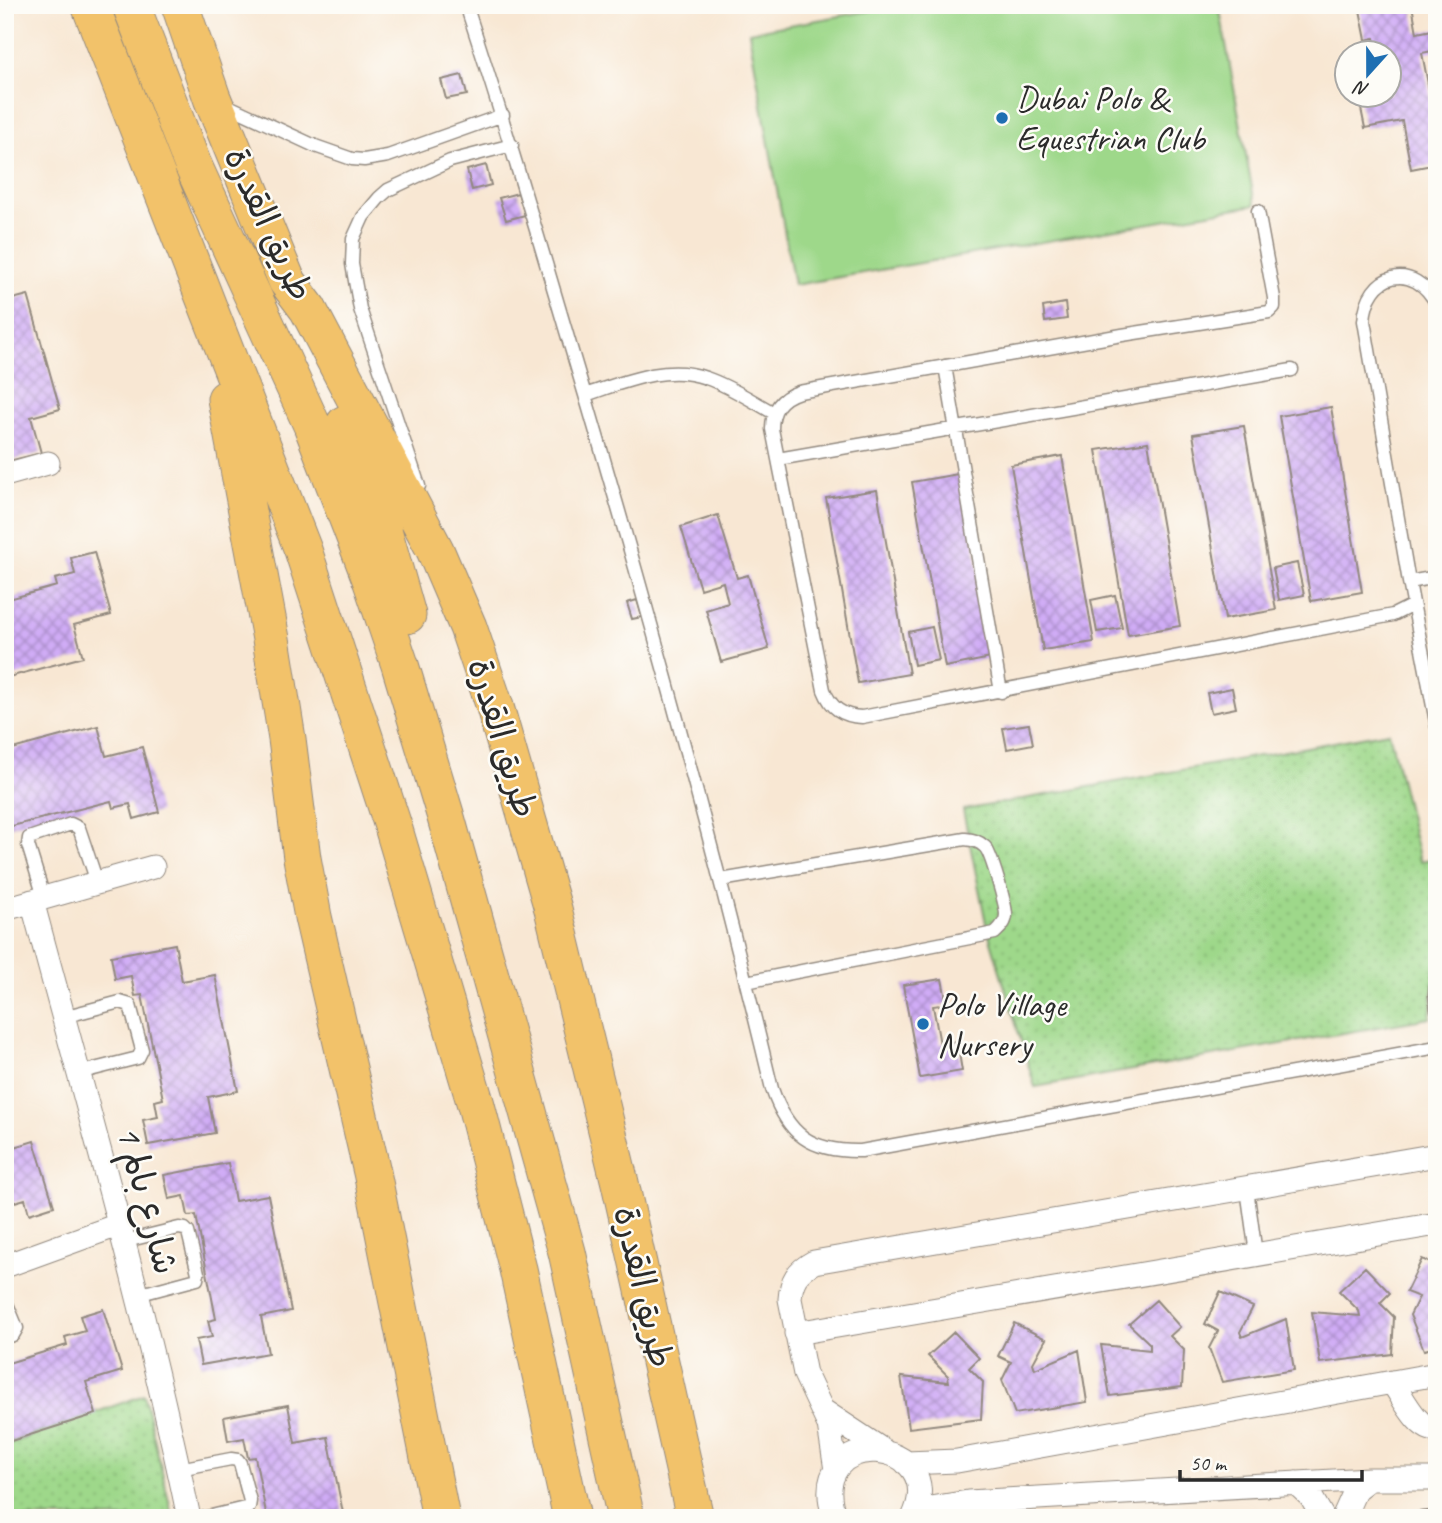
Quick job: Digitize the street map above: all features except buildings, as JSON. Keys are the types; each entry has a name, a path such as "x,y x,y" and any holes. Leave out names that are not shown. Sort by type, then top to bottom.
{"main road":[{"path":"90,5 303,550 392,823 476,1105 518,1269 572,1518"},
{"name":"طريق القدرة","path":"131,5 192,163 281,354 343,503 400,665 445,814 567,1252 626,1518"},
{"name":"طريق القدرة","path":"180,5 212,98 287,281 308,309 435,550 468,627 495,707 553,909 629,1222 695,1518"},
{"path":"287,281 356,452 389,550 436,718 442,750 445,814"},
{"path":"213,322 271,639 306,882 372,1172 441,1518"}],"street":[{"path":"5,475 48,463"},
{"path":"5,909 153,867"},
{"name":"شارع بالم 1","path":"38,899 63,1017 137,1295 189,1518"},
{"path":"836,1470 833,1440 825,1412 805,1374 790,1299 795,1276 814,1262 1437,1155"},
{"path":"796,1333 1437,1224"},
{"path":"5,1266 120,1234"},
{"path":"906,1463 957,1461 1437,1374"},
{"path":"1392,1382 1421,1423 1429,1429 1437,1430"},
{"path":"825,1412 884,1451"},
{"path":"835,1518 829,1502 830,1485 836,1470 849,1457 866,1450 892,1453 906,1463 914,1474 920,1500 914,1517"},
{"path":"914,1517 932,1508 959,1503 1369,1479 1437,1479"},
{"path":"1343,1518 1356,1489 1369,1479"},
{"path":"1296,1483 1311,1497 1323,1518"}],"lane":[{"path":"466,5 503,115 660,650 721,880 772,1089 780,1111 794,1131 814,1145 837,1152 861,1151 1437,1047"},
{"path":"212,98 315,146 352,159 364,160 388,156 503,115"},
{"path":"435,550 421,493 360,309 352,264 354,239 363,217 388,190 450,162 512,145"},
{"path":"1258,211 1275,298 1274,307 1269,312 799,392 783,400 774,413 772,429 824,690 838,711 849,717 862,718 1393,615 1413,605"},
{"path":"1437,305 1427,288 1416,281 1404,277 1391,279 1379,284 1370,294 1365,306 1364,321 1437,727"},
{"path":"945,366 958,429 1001,692"},
{"path":"778,459 1292,370"},
{"path":"585,395 649,376 677,372 692,374 724,386 774,413"},
{"path":"1409,582 1437,577"},
{"path":"38,899 29,838 71,824 79,828 97,882"},
{"path":"721,880 965,839 977,841 987,848 1006,915 1003,926 995,933 746,982"},
{"path":"1437,966 1437,1009"},
{"path":"63,1017 120,1002 130,1005 142,1050 138,1058 78,1073"},
{"path":"1247,1189 1256,1254"},
{"path":"120,1234 179,1228 188,1232 198,1273 197,1279 137,1295"},
{"path":"5,1299 17,1328 13,1335 5,1338"},
{"path":"179,1469 231,1459 240,1463 250,1501 249,1507 203,1518"}],"green space":[{"name":"Dubai Polo & Equestrian Club","path":"903,5 1219,5 1255,205 794,285 749,32"},
{"path":"1389,732 1420,861 1437,858 1437,953 1430,1018 1035,1087 987,928 963,810"},
{"path":"144,1395 173,1518 5,1518 5,1445"}],"place":[{"name":"Dubai Polo & Equestrian Club","path":"1002,118"},
{"name":"Polo Village Nursery","path":"923,1024"}]}
